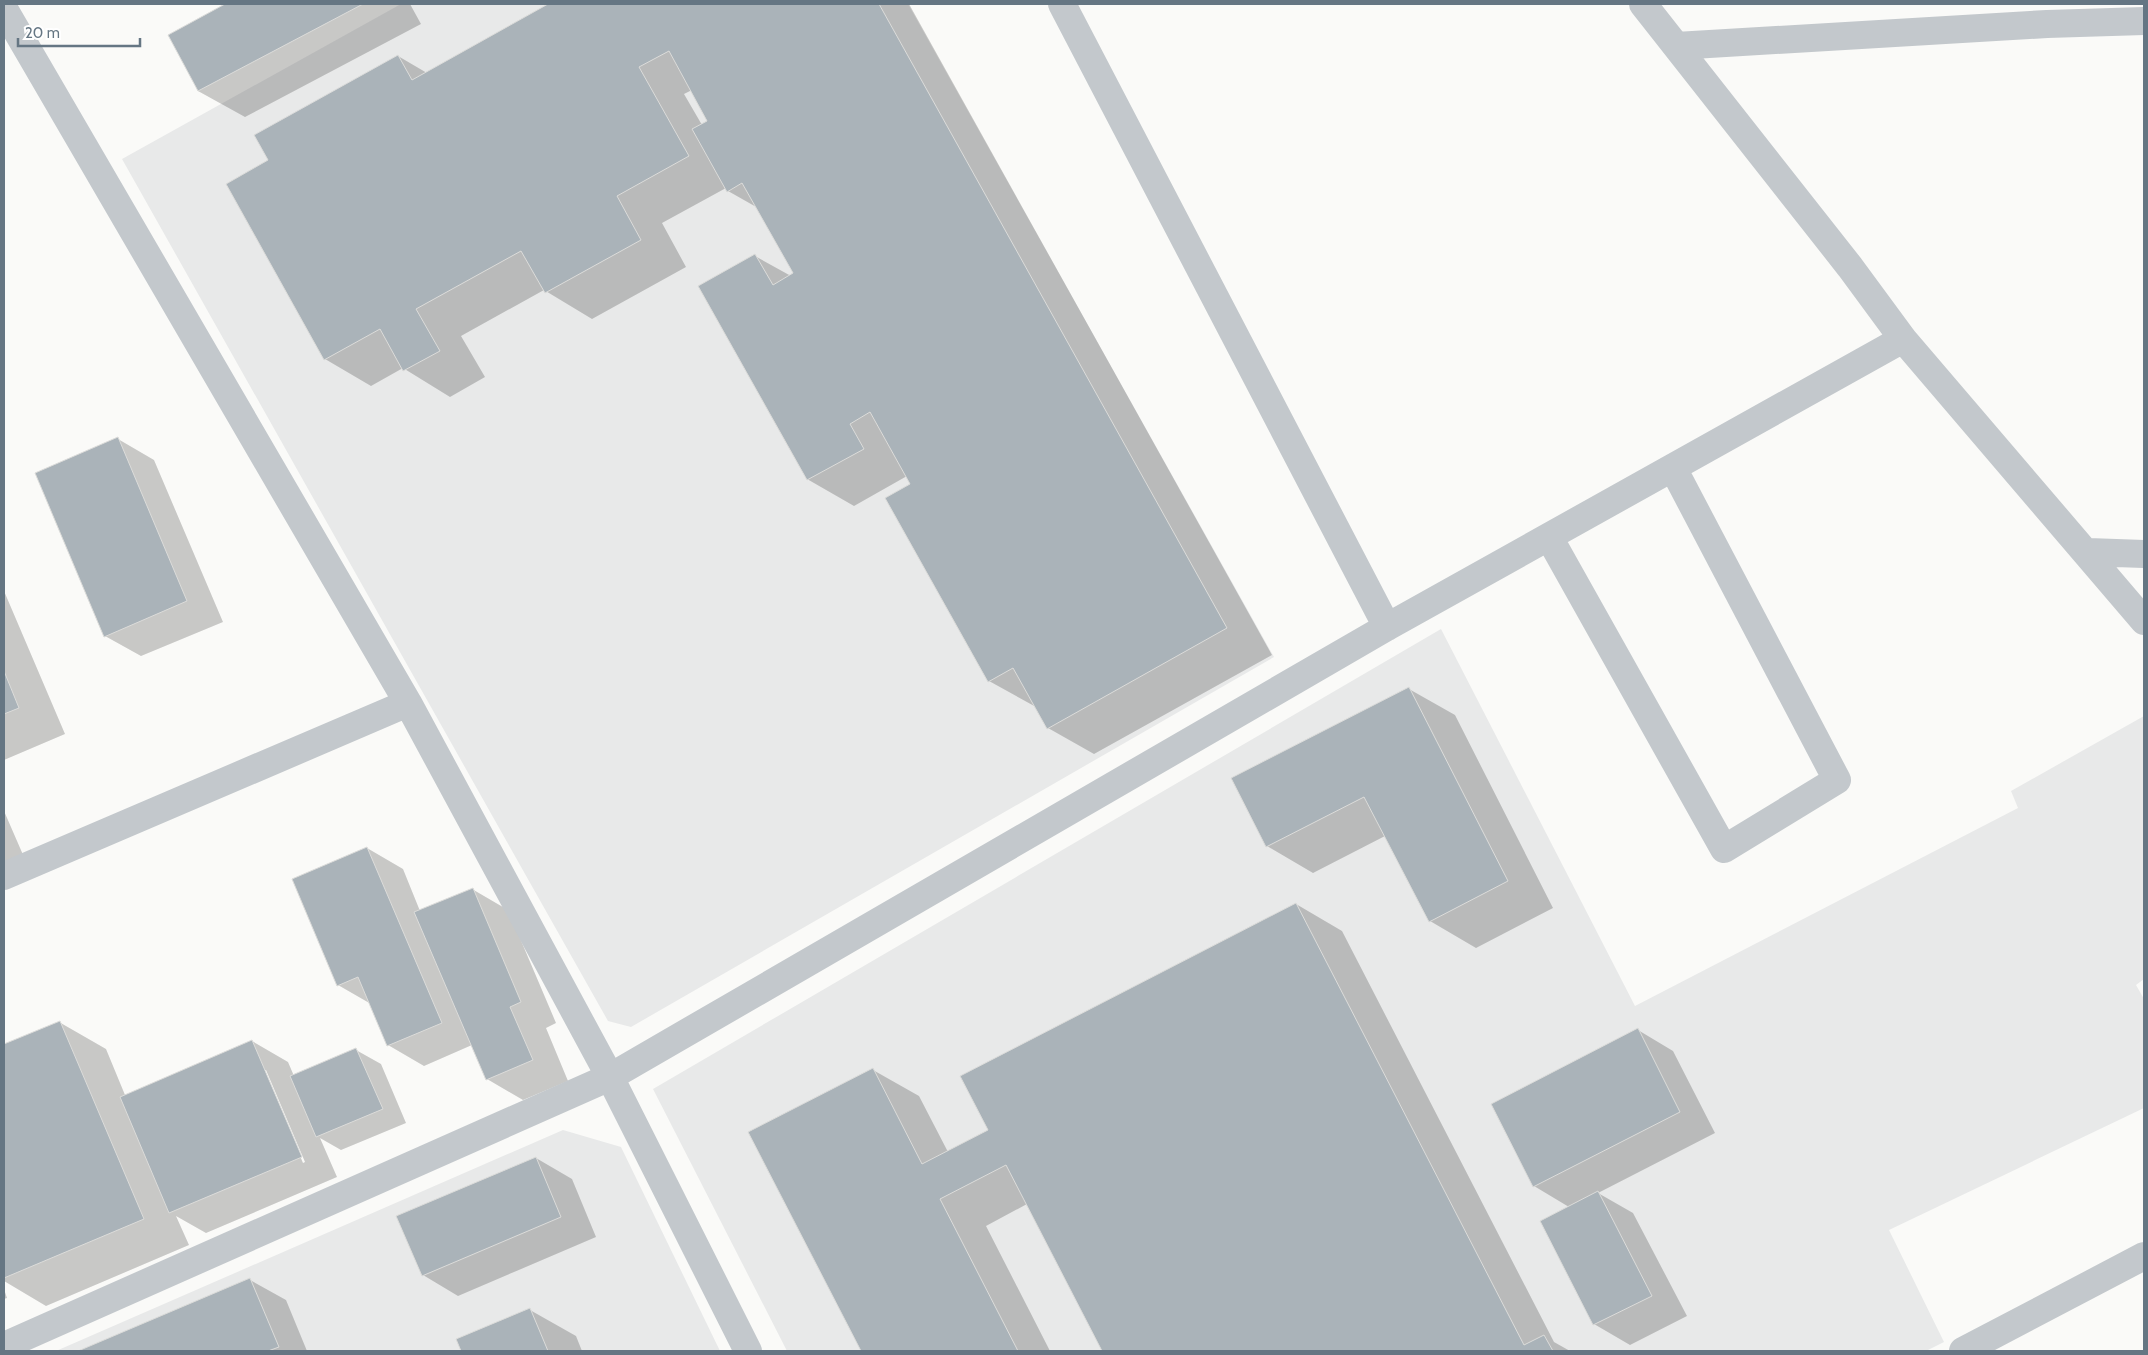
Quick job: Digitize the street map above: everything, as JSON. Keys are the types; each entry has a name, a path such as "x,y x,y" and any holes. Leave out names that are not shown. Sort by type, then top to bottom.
{"street":[{"path":"1062,4 1387,627"},
{"path":"1643,4 1850,267 1904,339 2088,552 2144,621"},
{"path":"4,9 408,703 610,1077 748,1351"},
{"path":"1676,46 2047,24 2144,21"},
{"path":"4,1346 610,1077 1387,627 1904,339"},
{"path":"1549,537 1724,849 1837,780 1673,468"},
{"path":"2088,552 2144,554"},
{"path":"4,876 408,703"},
{"path":"1963,1351 2144,1256"}],"shaded area":[{"path":"401,4 908,4 1274,657 631,1027 608,1021 122,159"},
{"path":"1441,629 1635,1006 2018,808 2011,791 2144,716 2144,979 2136,985 2144,999 2144,1108 1889,1230 1944,1342 1926,1351 787,1351 653,1089"},
{"path":"563,1130 621,1147 720,1351 56,1351"}],"building":[{"path":"225,4 363,4 198,91 168,35"},
{"path":"548,4 879,4 1227,628 1047,729 1013,668 988,682 885,498 910,484 870,412 850,424 864,449 807,480 698,286 755,254 773,285 793,273 742,183 727,192 692,129 707,121 669,51 639,67 689,156 617,196 641,240 545,293 521,251 416,309 440,351 403,371 380,329 324,360 226,184 268,160 254,135 398,55 412,80"},
{"path":"118,437 187,601 104,637 35,473"},
{"path":"4,671 19,708 4,714"},
{"path":"1409,687 1508,881 1429,922 1364,797 1266,847 1231,778"},
{"path":"367,847 442,1023 387,1046 358,977 337,986 292,879"},
{"path":"473,888 521,1002 510,1007 533,1060 486,1080 414,912"},
{"path":"1296,903 1524,1345 1544,1335 1553,1351 1102,1351 1006,1165 940,1199 1018,1351 861,1351 748,1132 873,1068 922,1164 988,1130 960,1076"},
{"path":"60,1021 144,1219 4,1278 4,1044"},
{"path":"1638,1028 1680,1112 1533,1187 1491,1104"},
{"path":"252,1040 302,1157 169,1213 120,1097"},
{"path":"356,1048 383,1109 316,1137 290,1076"},
{"path":"536,1157 561,1217 422,1276 396,1216"},
{"path":"1598,1191 1652,1296 1593,1325 1540,1221"},
{"path":"250,1278 279,1347 268,1351 78,1351"},
{"path":"530,1308 548,1351 461,1351 456,1339"}]}
